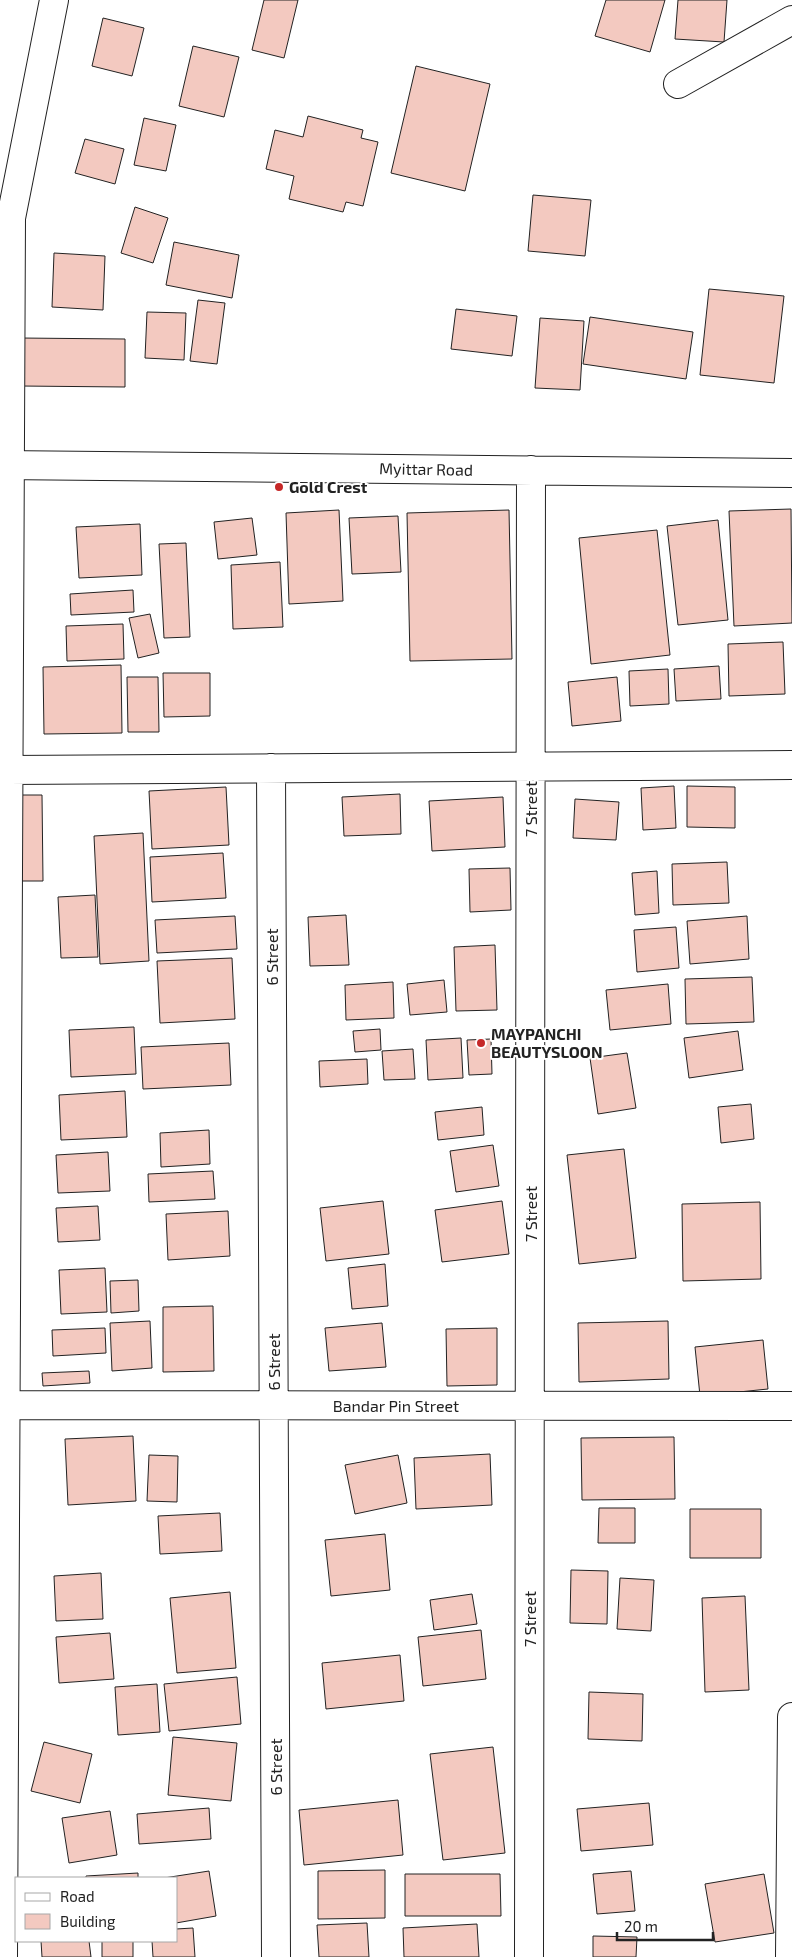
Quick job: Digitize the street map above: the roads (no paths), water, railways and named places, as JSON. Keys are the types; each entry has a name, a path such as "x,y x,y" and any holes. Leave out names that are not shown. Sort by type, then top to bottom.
{"street":[{"path":"2,1957 3,1405 8,770 4,465 11,218 54,0"},
{"path":"678,84 792,20"},
{"name":"Myittar Road","path":"4,465 792,474"},
{"name":"7 Street","path":"529,1957 531,470"},
{"path":"8,770 792,765"},
{"name":"6 Street","path":"271,768 276,1957"},
{"name":"Bandar Pin Street","path":"3,1405 792,1406"},
{"path":"790,1957 792,1717"}],"place":[{"name":"Gold Crest","path":"279,487"},
{"name":"MAYPANCHI BEAUTYSLOON","path":"481,1043"}]}
